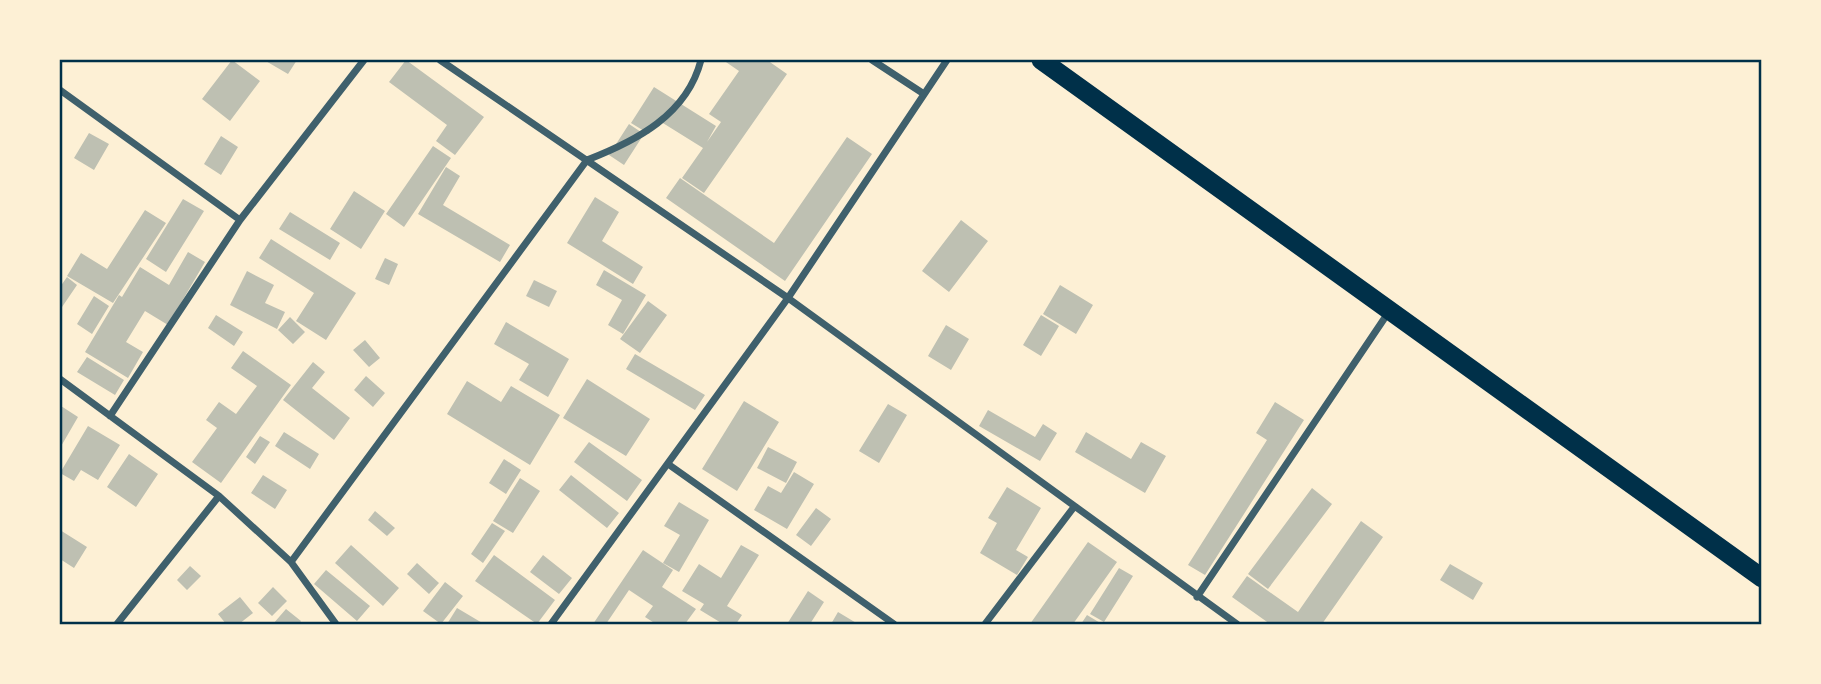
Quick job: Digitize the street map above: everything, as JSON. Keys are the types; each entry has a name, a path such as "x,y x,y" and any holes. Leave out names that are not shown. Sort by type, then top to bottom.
{"highway":[{"path":"1041,60 1762,578"}],"street":[{"path":"110,416 240,219 365,60"},
{"path":"440,60 788,298 1237,625"},
{"path":"291,562 587,160 625,145 662,121 686,93 699,70 701,60"},
{"path":"872,60 924,94"},
{"path":"551,625 788,298 947,60"},
{"path":"60,90 240,219"},
{"path":"1197,597 1390,312"},
{"path":"60,379 219,496 291,562 337,625"},
{"path":"668,464 894,625"},
{"path":"117,625 219,496"},
{"path":"985,625 1074,507"}],"building":[{"path":"232,60 260,81 230,121 202,99"},
{"path":"264,60 297,60 288,74"},
{"path":"406,60 484,117 455,155 436,141 447,125 389,82"},
{"path":"723,60 767,60 787,74 704,193 682,178 703,148 658,120 649,134 631,123 654,87 716,126 707,142 721,122 709,114 739,71"},
{"path":"629,124 644,134 624,165 609,155"},
{"path":"89,133 109,144 94,170 74,158"},
{"path":"221,136 238,147 221,175 204,164"},
{"path":"847,137 872,154 785,281 666,198 680,178 774,243"},
{"path":"433,146 451,158 404,227 386,214"},
{"path":"446,167 460,176 443,205 510,245 500,262 418,214"},
{"path":"354,191 385,211 361,249 330,229"},
{"path":"595,197 619,212 602,241 643,267 633,284 567,243"},
{"path":"183,199 204,211 166,272 146,259"},
{"path":"145,210 166,223 113,303 67,276 81,253 107,269"},
{"path":"290,212 340,243 330,260 279,229"},
{"path":"961,220 988,241 949,292 922,271"},
{"path":"271,239 356,293 326,340 296,321 314,293 259,258"},
{"path":"188,252 205,262 168,325 145,311 126,342 143,352 128,378 85,352 119,295 122,297 140,267 169,285"},
{"path":"385,258 398,264 389,285 375,279"},
{"path":"604,270 646,295 623,334 608,325 622,300 596,285"},
{"path":"247,271 274,285 265,303 285,312 277,329 230,305"},
{"path":"67,277 77,285 60,310 60,287"},
{"path":"534,280 557,291 549,307 526,296"},
{"path":"1060,285 1093,305 1076,334 1043,314"},
{"path":"94,296 109,306 92,334 77,324"},
{"path":"648,301 667,315 640,353 620,339"},
{"path":"216,315 243,332 234,346 208,328"},
{"path":"1041,315 1059,326 1041,356 1023,345"},
{"path":"290,317 305,332 293,344 278,330"},
{"path":"506,322 569,359 548,397 519,380 529,364 494,344"},
{"path":"946,325 969,339 951,370 928,356"},
{"path":"365,340 380,358 369,367 353,350"},
{"path":"243,351 291,385 221,483 192,462 217,428 206,420 219,402 236,414 257,386 231,368"},
{"path":"635,354 705,395 695,410 626,369"},
{"path":"87,357 124,380 115,395 77,372"},
{"path":"313,362 325,372 312,388 350,418 334,440 283,400"},
{"path":"366,376 385,393 373,407 354,390"},
{"path":"587,379 650,419 626,456 563,418"},
{"path":"467,381 501,402 511,386 560,415 530,465 447,414"},
{"path":"744,401 779,422 737,491 702,469"},
{"path":"1275,402 1304,420 1205,575 1188,565 1267,440 1256,433"},
{"path":"888,404 907,415 879,463 859,451"},
{"path":"61,406 78,417 60,448 60,409"},
{"path":"988,410 1035,437 1043,424 1057,433 1040,461 979,426"},
{"path":"88,426 120,445 98,480 81,470 74,481 60,473"},
{"path":"284,432 319,454 310,469 275,446"},
{"path":"1086,432 1131,459 1141,442 1166,456 1145,493 1075,452"},
{"path":"260,436 270,442 255,464 246,457"},
{"path":"589,442 642,480 627,501 574,462"},
{"path":"768,447 797,462 786,483 757,468"},
{"path":"129,454 158,474 136,507 107,487"},
{"path":"504,459 521,470 506,494 489,483"},
{"path":"794,472 814,484 787,529 754,510 768,486 781,493"},
{"path":"263,475 287,490 275,509 251,493"},
{"path":"571,475 619,513 607,528 559,490"},
{"path":"520,478 540,491 513,533 493,521"},
{"path":"1007,487 1041,508 1016,550 1028,557 1017,575 980,553 997,523 988,518"},
{"path":"1312,488 1332,504 1268,589 1248,574"},
{"path":"679,502 709,520 679,572 663,563 680,535 664,526"},
{"path":"816,508 831,519 811,546 796,535"},
{"path":"375,511 395,528 387,536 368,520"},
{"path":"1361,521 1383,537 1322,624 1270,624 1232,597 1247,576 1298,612"},
{"path":"492,523 505,531 483,563 471,554"},
{"path":"60,530 87,547 74,568 60,559"},
{"path":"1088,542 1117,562 1073,624 1030,624"},
{"path":"351,545 399,588 383,606 335,563"},
{"path":"741,545 759,555 727,606 742,615 736,624 723,624 700,610 704,604 682,591 699,564 721,578"},
{"path":"643,550 673,570 662,587 696,609 685,624 656,624 645,617 653,606 629,590 606,624 593,624"},
{"path":"494,555 555,600 537,624 475,581"},
{"path":"543,555 572,578 559,594 530,572"},
{"path":"417,563 439,583 429,594 407,574"},
{"path":"1450,564 1483,583 1473,600 1440,580"},
{"path":"190,566 201,576 187,590 177,580"},
{"path":"1119,568 1133,576 1104,622 1090,614"},
{"path":"326,570 370,606 357,621 314,584"},
{"path":"445,582 463,596 441,624 423,611"},
{"path":"273,587 287,601 272,616 258,603"},
{"path":"808,591 824,602 810,624 787,624"},
{"path":"240,597 253,613 239,624 226,624 218,614"},
{"path":"457,608 484,624 447,624"},
{"path":"286,609 301,621 299,624 273,624"},
{"path":"838,612 858,624 831,624"},
{"path":"1087,615 1102,624 1081,624"}]}
